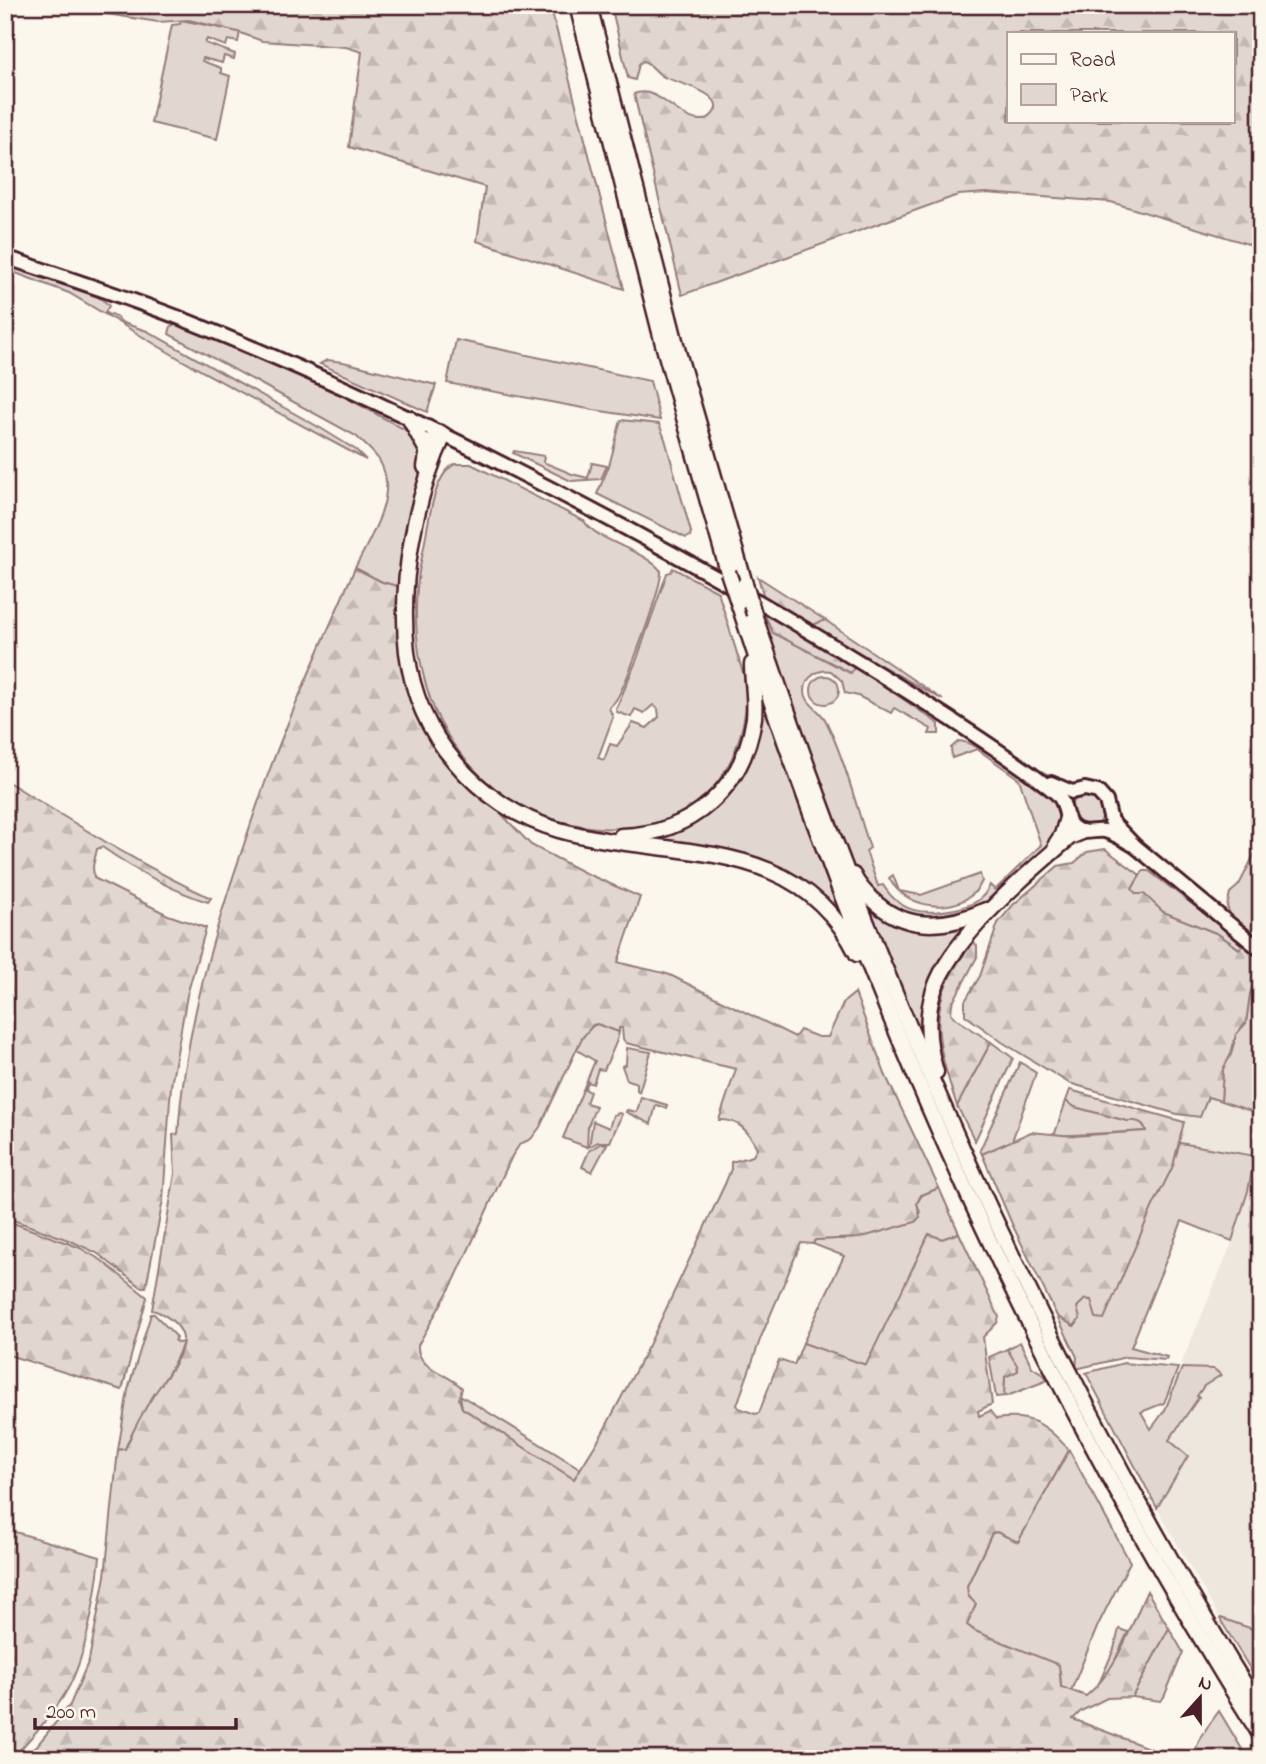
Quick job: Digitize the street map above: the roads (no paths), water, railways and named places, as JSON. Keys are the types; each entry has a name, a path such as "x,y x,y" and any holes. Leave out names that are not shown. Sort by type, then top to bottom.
{"highway":[{"path":"577,5 663,344 728,572 820,839 874,977 982,1221 1091,1442 1166,1577 1261,1736"},
{"path":"589,5 678,352 754,614 836,846 875,947 937,1094 1012,1254 1101,1433 1175,1571 1261,1710"},
{"path":"409,418 426,449"},
{"path":"425,485 426,449 432,438 442,434"},
{"path":"442,434 425,485 408,571 405,619 411,673 420,704 445,750 477,785 509,808 559,830 726,856 775,872 819,901 841,927 862,963 874,977"},
{"path":"595,837 653,833 669,828 695,815 722,792 735,772 751,735 755,694 753,649"},
{"path":"1047,857 1062,835 1066,812"},
{"path":"937,1094 937,1076 929,1047 928,1027 934,990 946,961 993,906 1070,837 1089,831"},
{"path":"836,846 848,859 855,879 866,893 893,916 919,923 943,925 971,917 993,906"}],"main road":[{"path":"5,257 187,321 409,418 569,497 711,575 880,674 1030,772 1056,793 1075,829 1108,832 1135,846"},
{"path":"1030,772 1067,790 1098,792 1106,801 1108,813 1116,828 1261,950"},
{"path":"1066,812 1073,794 1079,791"},
{"path":"1089,831 1106,820 1108,813"}]}
